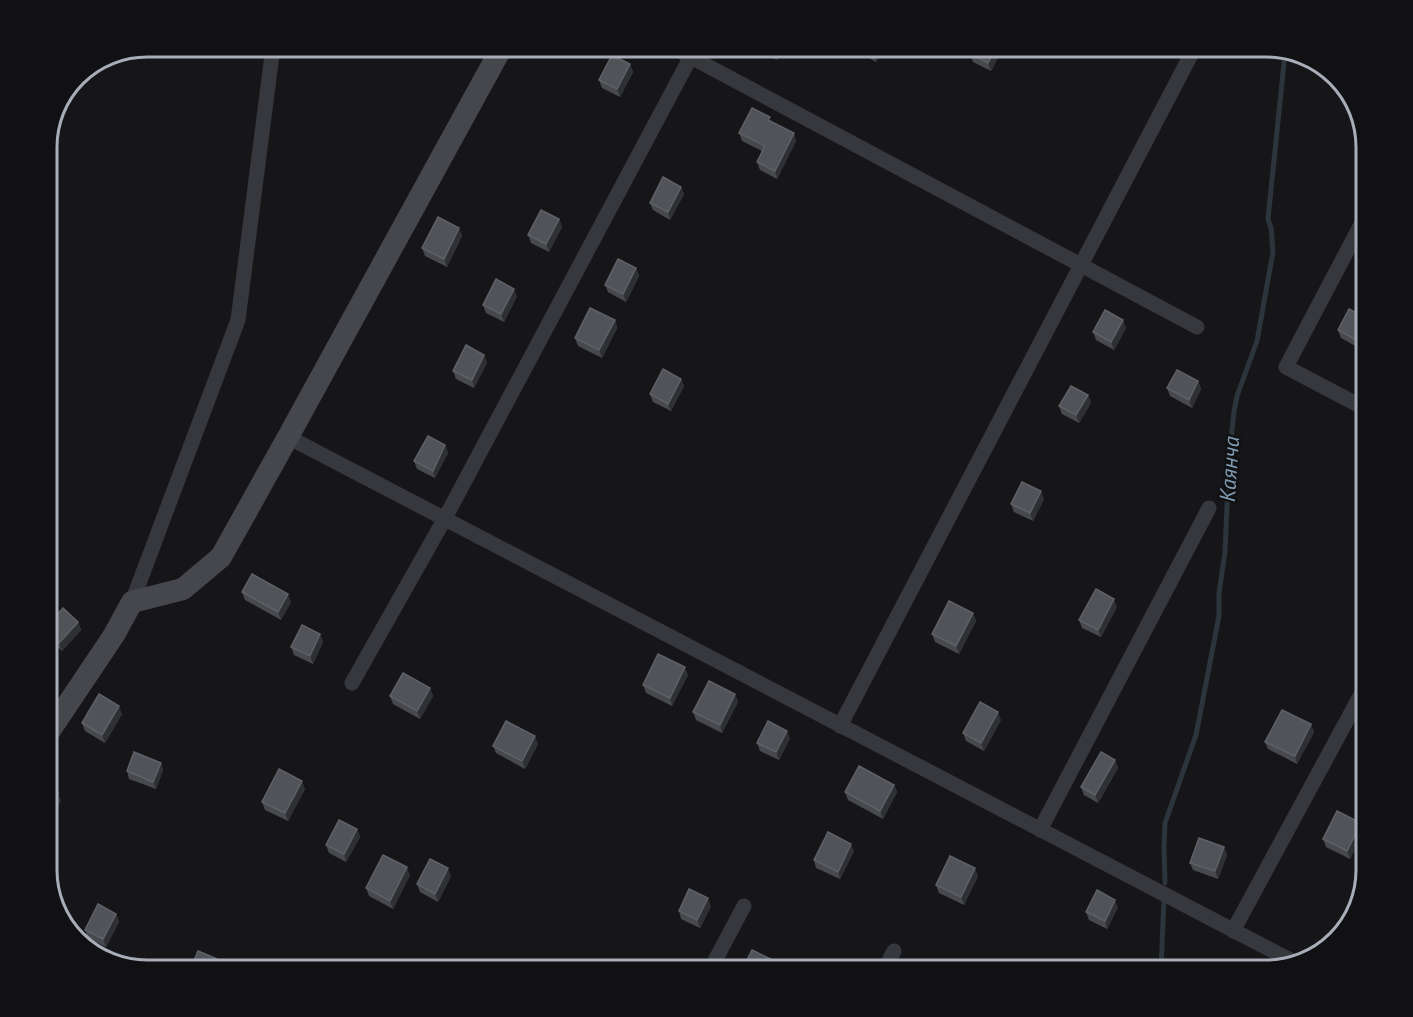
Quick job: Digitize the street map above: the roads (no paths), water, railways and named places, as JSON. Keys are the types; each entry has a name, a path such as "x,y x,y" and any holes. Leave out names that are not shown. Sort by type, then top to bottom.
{"street":[{"path":"57,720 114,635 132,602 238,320 272,57"},
{"path":"132,602 183,589 221,557 495,57"},
{"path":"352,683 444,520 691,57"},
{"path":"703,57 1081,266 1197,327"},
{"path":"840,726 1189,57"},
{"path":"1356,234 1286,367 1356,404"},
{"path":"288,437 1285,958"},
{"path":"1040,830 1209,508"},
{"path":"1233,931 1356,703"},
{"path":"715,960 744,906"},
{"path":"889,960 894,951"}],"waterway":[{"name":"Каянча","path":"1165,883 1165,823 1196,735 1219,616 1234,411 1237,396 1257,341 1273,252 1268,219 1284,59"},
{"name":"Каянча","path":"1161,960 1164,898"}]}
